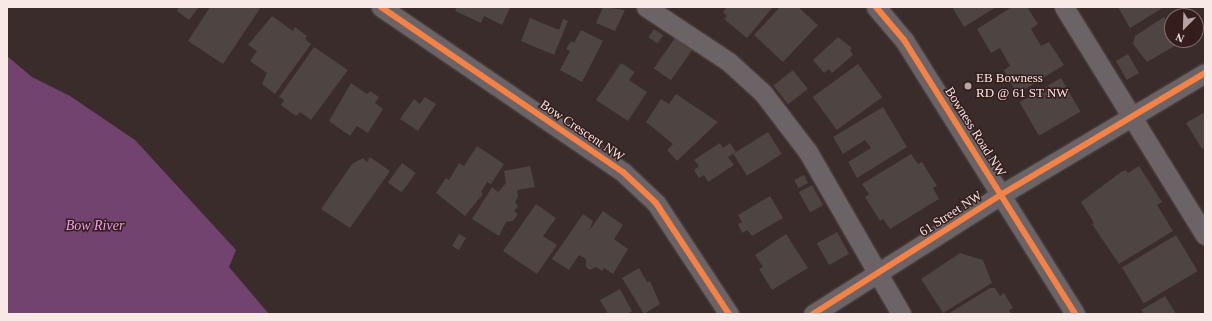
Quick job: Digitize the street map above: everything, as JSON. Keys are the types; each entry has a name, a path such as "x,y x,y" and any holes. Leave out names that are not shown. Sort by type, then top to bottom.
{"street":[{"path":"646,7 729,62 763,93 808,152 876,275 901,314"},
{"name":"Bowness Road NW","path":"876,7 904,40 1002,194 1075,314"},
{"path":"1064,7 1133,116 1205,235"},
{"name":"Bow Crescent NW","path":"393,10 623,172 656,203 729,314"},
{"name":"61 Street NW","path":"813,314 1002,194 1205,73"}],"water":[{"name":"Bow River","path":"7,56 32,77 70,96 135,140 236,250 229,267 269,314 7,314"}],"building":[{"path":"179,7 199,7 189,20 177,11"},
{"path":"210,7 261,7 223,64 188,41"},
{"path":"457,7 510,8 502,25 484,16 481,23 455,11"},
{"path":"603,7 625,10 615,31 596,23"},
{"path":"727,7 773,7 747,38 724,19 727,16 723,12"},
{"path":"780,7 798,7 818,25 783,62 754,35"},
{"path":"952,7 996,7 964,27"},
{"path":"1012,7 1027,7 1038,24 1031,29 1041,46 1049,42 1064,65 1017,94 1004,70 1010,66 1000,48 991,53 977,29"},
{"path":"1118,7 1164,7 1130,28"},
{"path":"272,16 293,31 295,27 307,36 305,39 311,44 275,94 262,84 267,73 250,61 257,51 248,45"},
{"path":"1164,17 1164,48 1171,48 1147,62 1133,44 1135,36"},
{"path":"530,18 559,30 563,19 568,21 554,55 521,41"},
{"path":"654,29 663,35 658,43 648,37"},
{"path":"581,30 603,41 582,82 560,70 570,51 566,49 571,41 574,43"},
{"path":"838,37 852,48 850,50 853,55 832,73 829,69 824,73 813,60"},
{"path":"675,38 692,50 671,80 654,68"},
{"path":"314,47 348,70 311,120 300,112 296,116 281,105 284,100 279,97"},
{"path":"1128,54 1139,73 1127,80 1116,61"},
{"path":"621,63 635,72 629,80 647,92 628,121 596,100"},
{"path":"858,64 882,97 837,130 813,97"},
{"path":"793,70 808,89 788,104 773,85"},
{"path":"1061,78 1080,112 1039,136 1019,102"},
{"path":"351,83 367,94 370,91 379,97 375,103 383,109 368,133 357,126 350,136 329,121"},
{"path":"676,94 718,122 677,161 667,150 673,144 646,122 661,99 669,104"},
{"path":"425,97 436,104 418,131 400,119 414,99 420,104"},
{"path":"883,107 907,147 857,178 848,162 871,148 865,140 843,154 833,137"},
{"path":"1205,112 1205,147 1202,149 1186,123"},
{"path":"768,132 782,154 747,176 733,154"},
{"path":"720,143 723,148 730,143 736,152 728,157 734,165 708,182 704,175 699,178 694,170 699,166 694,160"},
{"path":"477,146 504,164 491,184 487,182 481,192 483,194 465,216 436,193 446,178 449,180 459,163 464,166"},
{"path":"911,154 918,164 922,162 937,186 933,188 939,199 890,229 883,219 880,221 865,197 869,194 862,184"},
{"path":"370,157 390,171 350,228 321,209 352,164 363,158 367,162"},
{"path":"402,163 416,173 402,192 388,182"},
{"path":"530,166 535,187 517,190 518,197 515,202 518,206 514,211 518,214 513,221 506,222 499,236 472,219 492,187 498,192 506,183 504,171"},
{"path":"1139,166 1162,202 1157,205 1173,231 1119,264 1092,224 1094,223 1081,202 1121,172 1126,170 1128,173"},
{"path":"804,175 808,183 798,188 794,180"},
{"path":"812,185 823,205 810,212 799,192"},
{"path":"770,196 783,218 752,236 747,230 742,233 738,224 742,222 738,215"},
{"path":"536,204 556,218 543,236 557,245 537,274 503,251"},
{"path":"603,211 623,225 614,239 628,249 613,274 604,268 602,271 596,267 590,270 586,267 586,259 579,255 569,270 552,259 583,214 593,221 589,231"},
{"path":"837,232 849,254 829,265 817,243"},
{"path":"459,234 466,238 459,250 452,246"},
{"path":"786,234 808,268 772,290 759,269 763,267 755,255"},
{"path":"1176,235 1198,271 1144,303 1122,267"},
{"path":"960,253 983,260 992,283 943,313 921,279"},
{"path":"639,268 647,282 650,281 660,304 644,314 622,278"},
{"path":"990,288 995,288 1000,296 1004,293 1013,308 1009,310 1011,314 948,314"},
{"path":"620,289 632,311 627,314 608,314 600,300"},
{"path":"1165,296 1176,314 1144,314 1141,310"}],"cycle path":[{"path":"381,7 623,172 656,203 729,314"},
{"path":"876,7 904,40 1075,314"},
{"path":"813,314 1002,194 1205,73"}],"place":[{"name":"EB Bowness RD @ 61 ST NW","path":"968,86"}]}
